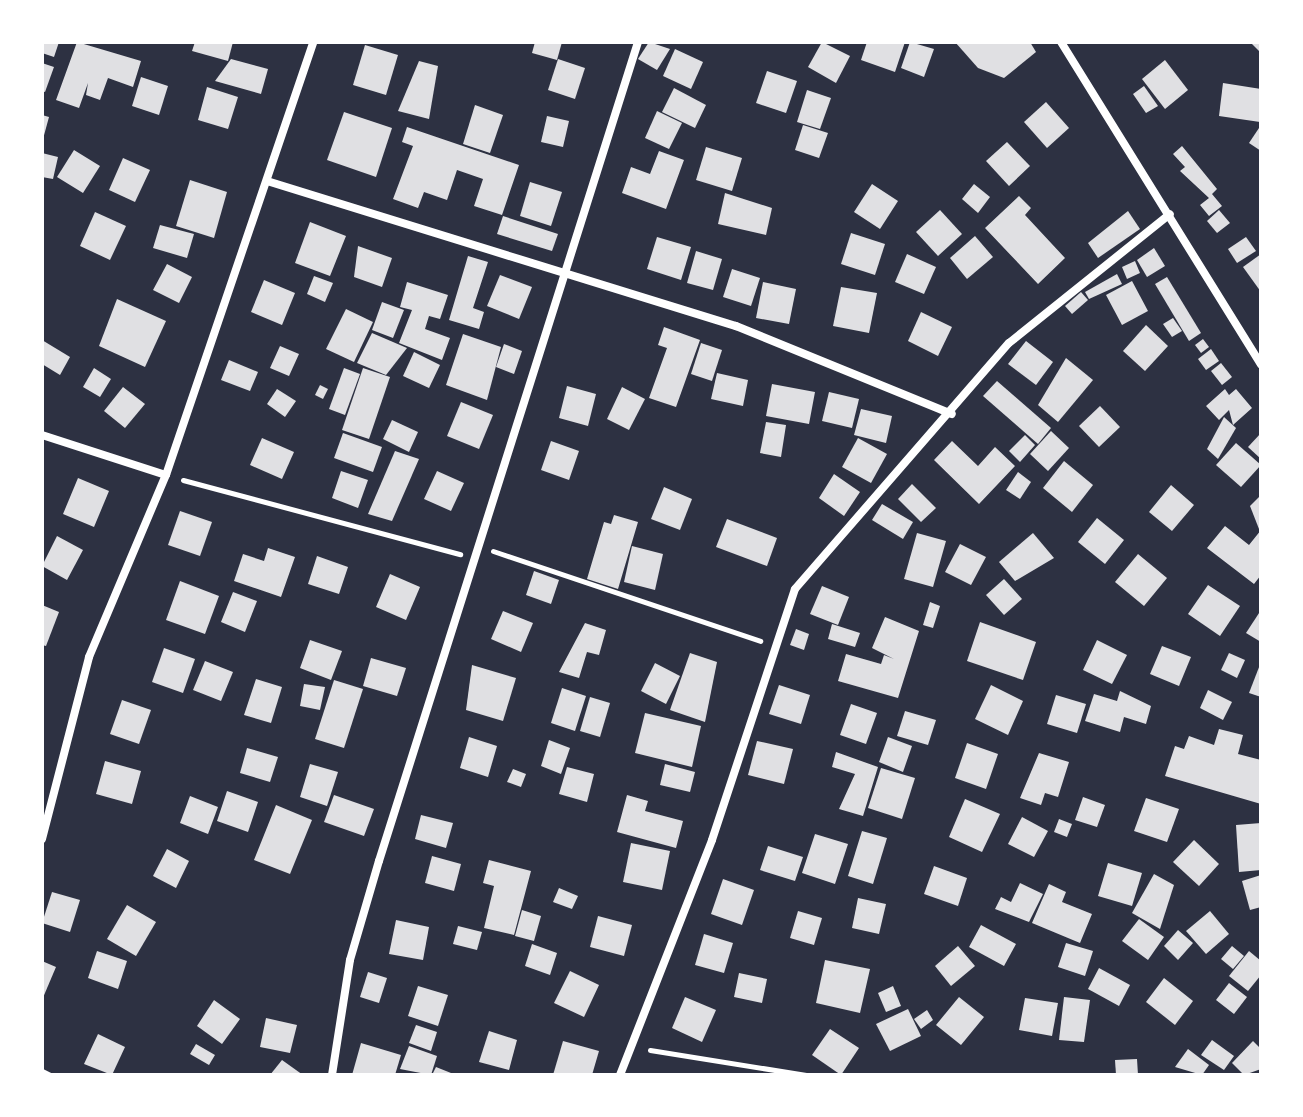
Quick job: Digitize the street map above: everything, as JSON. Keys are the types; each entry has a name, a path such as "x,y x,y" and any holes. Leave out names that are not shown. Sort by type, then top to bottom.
{"street":[{"path":"42,839 93,643 166,475 313,42"},
{"path":"332,1075 350,960 638,42"},
{"path":"1061,42 1261,365"},
{"path":"267,181 568,270 736,326 952,414"},
{"path":"620,1075 712,840 772,645 795,589 952,414 1009,343 1170,214"},
{"path":"42,435 166,475"}],"path":[{"path":"166,475 476,558"},
{"path":"480,547 772,645"},
{"path":"629,1048 806,1075"},
{"path":"42,1071 50,1075"}],"building":[{"path":"42,42 59,42 54,57 42,53"},
{"path":"77,42 141,61 133,87 108,78 100,100 86,95 88,83 79,108 56,100"},
{"path":"195,42 233,42 228,61 192,51"},
{"path":"535,42 562,42 557,60 532,53"},
{"path":"649,42 670,49 657,70 638,59"},
{"path":"822,42 850,56 836,83 808,67"},
{"path":"867,42 905,42 895,72 861,60"},
{"path":"910,42 934,49 924,77 901,68"},
{"path":"955,42 1030,42 1036,52 1004,78 978,68"},
{"path":"1250,42 1261,42 1261,53"},
{"path":"365,45 398,55 386,95 353,85"},
{"path":"675,49 703,62 691,89 663,76"},
{"path":"231,59 268,69 261,94 215,81"},
{"path":"558,59 585,68 575,99 548,90"},
{"path":"1165,60 1188,90 1165,109 1142,79"},
{"path":"419,61 438,66 429,119 398,111"},
{"path":"42,63 54,67 45,92 42,91"},
{"path":"767,71 797,81 786,113 756,103"},
{"path":"141,77 168,86 159,115 132,106"},
{"path":"1223,83 1261,89 1260,122 1219,116"},
{"path":"1144,86 1158,106 1146,113 1133,94"},
{"path":"207,87 238,97 228,129 198,120"},
{"path":"674,88 706,105 695,128 662,112"},
{"path":"807,90 831,98 820,129 797,122"},
{"path":"1046,102 1069,128 1047,148 1024,122"},
{"path":"475,105 503,115 490,153 463,144"},
{"path":"657,111 682,123 669,149 645,138"},
{"path":"344,112 392,128 376,177 327,160"},
{"path":"42,115 49,117 43,139 42,139"},
{"path":"547,116 569,121 563,147 541,142"},
{"path":"803,125 828,133 819,158 795,150"},
{"path":"1261,125 1261,151 1249,143"},
{"path":"407,127 519,165 502,215 474,206 483,179 457,170 447,200 424,192 418,208 393,199 413,146 402,142"},
{"path":"1007,142 1030,166 1009,186 986,161"},
{"path":"1182,146 1217,189 1212,194 1222,206 1209,216 1200,205 1209,198 1180,171 1185,167 1173,154"},
{"path":"706,147 742,158 732,191 696,180"},
{"path":"74,150 100,166 83,193 57,177"},
{"path":"659,151 684,160 666,209 622,193 631,167 650,174"},
{"path":"42,153 58,157 53,179 42,177"},
{"path":"123,158 150,170 135,202 109,190"},
{"path":"190,180 227,192 214,238 176,226"},
{"path":"530,182 562,192 551,226 520,216"},
{"path":"872,184 898,201 880,229 854,212"},
{"path":"974,184 990,197 978,213 962,199"},
{"path":"725,193 772,208 766,235 718,224"},
{"path":"1019,196 1031,208 1025,215 1065,258 1038,284 985,228"},
{"path":"940,210 962,234 938,256 916,232"},
{"path":"1219,210 1230,223 1217,233 1207,221"},
{"path":"1128,211 1140,229 1098,258 1088,243"},
{"path":"95,212 126,226 110,260 80,246"},
{"path":"503,216 558,234 552,251 497,234"},
{"path":"310,222 346,236 330,276 295,263"},
{"path":"160,225 194,234 187,258 153,248"},
{"path":"851,233 885,244 875,275 841,264"},
{"path":"975,236 993,257 967,279 950,258"},
{"path":"657,237 691,247 681,280 647,269"},
{"path":"1246,237 1256,251 1237,263 1228,249"},
{"path":"358,246 392,258 382,287 354,277"},
{"path":"1154,248 1165,266 1147,277 1137,260"},
{"path":"696,251 722,259 713,290 687,283"},
{"path":"907,254 936,267 924,294 895,282"},
{"path":"1261,254 1261,292 1243,267"},
{"path":"468,256 488,262 473,308 484,312 479,329 449,320"},
{"path":"1135,261 1140,273 1127,279 1122,267"},
{"path":"167,264 192,277 179,303 153,290"},
{"path":"732,269 760,278 751,306 723,297"},
{"path":"1117,274 1122,284 1089,299 1085,292"},
{"path":"500,275 532,287 519,319 487,306"},
{"path":"314,276 333,283 325,302 307,294"},
{"path":"1167,277 1201,333 1189,341 1155,284"},
{"path":"264,280 295,293 282,325 251,312"},
{"path":"1132,281 1148,311 1122,325 1106,295"},
{"path":"407,282 448,295 440,319 429,316 425,329 450,338 442,360 399,343 412,310 400,307"},
{"path":"763,282 796,289 789,324 756,318"},
{"path":"841,287 877,293 869,333 833,326"},
{"path":"1081,292 1088,300 1072,314 1065,306"},
{"path":"117,299 166,321 145,367 99,346"},
{"path":"382,302 404,310 393,338 372,330"},
{"path":"346,309 373,322 354,362 326,349"},
{"path":"921,312 952,327 938,356 908,341"},
{"path":"1173,318 1182,331 1172,337 1163,324"},
{"path":"1146,325 1168,346 1145,371 1123,351"},
{"path":"664,327 700,340 676,407 649,398 667,348 658,345"},
{"path":"372,333 407,348 386,375 357,363"},
{"path":"463,334 501,347 487,400 446,385"},
{"path":"1203,339 1209,347 1201,353 1195,345"},
{"path":"42,340 70,357 60,375 42,364"},
{"path":"1026,341 1053,362 1036,385 1008,364"},
{"path":"701,343 722,350 712,381 691,374"},
{"path":"504,344 522,351 514,374 496,367"},
{"path":"280,346 299,354 289,376 270,368"},
{"path":"1211,349 1219,361 1206,370 1198,359"},
{"path":"414,352 440,365 429,388 403,376"},
{"path":"1066,358 1093,380 1058,422 1038,405"},
{"path":"229,360 258,372 250,391 221,380"},
{"path":"1221,363 1232,377 1222,385 1211,371"},
{"path":"94,368 111,379 100,397 83,387"},
{"path":"344,368 360,374 345,415 329,409"},
{"path":"363,368 390,377 369,439 342,430"},
{"path":"717,373 748,380 743,406 711,399"},
{"path":"997,381 1051,428 1038,444 983,396"},
{"path":"772,384 815,392 809,424 766,416"},
{"path":"320,385 328,389 323,399 315,395"},
{"path":"567,386 596,394 588,426 559,418"},
{"path":"123,387 145,404 125,428 104,411"},
{"path":"622,387 645,399 629,430 607,419"},
{"path":"277,389 296,401 285,417 267,404"},
{"path":"1225,389 1229,395 1236,389 1252,408 1233,425 1229,410 1219,420 1206,406"},
{"path":"829,392 859,399 852,428 822,421"},
{"path":"461,402 493,415 479,449 447,436"},
{"path":"1100,406 1120,427 1099,447 1079,426"},
{"path":"861,409 892,416 886,443 854,435"},
{"path":"1224,417 1236,428 1218,459 1207,449"},
{"path":"392,420 418,432 409,452 383,439"},
{"path":"766,422 786,425 781,457 760,453"},
{"path":"1051,431 1069,448 1048,471 1030,454"},
{"path":"343,433 382,447 373,472 334,458"},
{"path":"1261,433 1261,459 1248,447"},
{"path":"1025,435 1035,445 1020,462 1009,451"},
{"path":"262,438 294,452 282,479 250,465"},
{"path":"858,438 887,454 871,483 842,467"},
{"path":"551,441 579,451 569,480 541,470"},
{"path":"952,441 978,466 995,447 1015,466 979,504 934,460"},
{"path":"1236,443 1261,465 1241,487 1216,465"},
{"path":"395,451 419,459 392,521 368,514"},
{"path":"1064,461 1093,485 1072,512 1043,488"},
{"path":"341,471 368,480 358,508 332,498"},
{"path":"437,471 464,483 451,511 424,499"},
{"path":"1018,472 1031,482 1020,499 1006,490"},
{"path":"834,474 860,492 844,516 819,498"},
{"path":"78,478 109,491 94,527 63,514"},
{"path":"912,484 936,508 921,522 898,499"},
{"path":"1171,485 1194,505 1172,531 1149,512"},
{"path":"664,487 692,499 680,530 651,519"},
{"path":"1259,497 1261,527 1259,529 1250,506"},
{"path":"882,504 913,522 903,539 872,520"},
{"path":"180,511 212,522 200,556 168,545"},
{"path":"614,515 638,522 618,589 587,579 604,522 611,524"},
{"path":"1097,518 1124,540 1105,564 1078,542"},
{"path":"727,519 777,538 767,566 716,547"},
{"path":"1225,526 1249,545 1261,530 1261,575 1254,584 1207,548"},
{"path":"917,533 946,541 933,587 904,579"},
{"path":"1033,533 1054,558 1015,581 999,562"},
{"path":"57,536 83,550 67,580 42,566"},
{"path":"960,544 986,557 971,585 945,572"},
{"path":"632,546 663,554 655,590 624,582"},
{"path":"268,548 295,557 281,597 234,581 243,554 264,561"},
{"path":"1138,554 1167,578 1144,606 1115,582"},
{"path":"317,556 348,567 339,594 308,584"},
{"path":"534,571 559,580 551,604 526,595"},
{"path":"390,574 420,587 406,620 376,607"},
{"path":"1004,579 1022,599 1004,615 986,595"},
{"path":"180,581 219,596 205,634 166,620"},
{"path":"1208,585 1240,606 1220,636 1188,614"},
{"path":"822,586 849,597 838,625 810,614"},
{"path":"233,592 257,601 245,632 221,622"},
{"path":"930,602 940,606 933,628 923,625"},
{"path":"42,605 59,612 46,646 42,645"},
{"path":"1261,610 1261,642 1246,633"},
{"path":"503,611 533,623 521,652 491,639"},
{"path":"885,617 919,631 898,698 838,681 846,654 881,664 884,655 894,659 872,648"},
{"path":"980,622 1036,642 1023,680 967,661"},
{"path":"585,623 606,630 599,655 587,652 579,678 559,672"},
{"path":"832,624 860,633 855,647 828,639"},
{"path":"796,629 809,634 804,650 790,645"},
{"path":"310,640 342,651 331,680 300,668"},
{"path":"1097,640 1127,655 1112,684 1083,670"},
{"path":"1162,646 1191,657 1179,686 1150,674"},
{"path":"164,648 195,659 183,693 152,682"},
{"path":"690,653 717,662 705,722 670,710"},
{"path":"1229,653 1245,660 1237,678 1221,670"},
{"path":"371,658 406,668 397,696 363,686"},
{"path":"205,661 233,672 221,701 193,690"},
{"path":"1261,662 1261,697 1249,693"},
{"path":"655,663 680,676 666,704 641,691"},
{"path":"472,665 516,678 503,721 466,710"},
{"path":"256,679 282,687 271,723 244,715"},
{"path":"334,680 363,689 344,748 315,739"},
{"path":"304,684 325,687 320,710 300,706"},
{"path":"779,685 810,695 801,724 769,714"},
{"path":"991,685 1023,701 1008,735 975,719"},
{"path":"562,688 586,696 575,731 551,723"},
{"path":"1208,690 1232,702 1223,720 1200,708"},
{"path":"1120,691 1151,706 1146,724 1124,717 1120,732 1085,721 1094,694 1117,701"},
{"path":"1056,695 1086,704 1077,733 1047,724"},
{"path":"590,697 610,703 600,737 580,731"},
{"path":"122,700 151,710 139,744 110,734"},
{"path":"851,704 877,713 866,744 840,735"},
{"path":"905,711 936,720 928,745 897,736"},
{"path":"645,713 701,726 692,767 635,753"},
{"path":"1219,729 1243,735 1238,754 1261,760 1261,804 1165,776 1175,746 1184,749 1189,736 1214,745"},
{"path":"469,737 497,746 488,777 460,768"},
{"path":"888,737 912,746 903,772 879,762"},
{"path":"549,740 570,748 561,774 541,766"},
{"path":"757,741 793,749 784,784 748,775"},
{"path":"967,743 998,754 986,789 955,778"},
{"path":"247,748 278,757 270,782 240,773"},
{"path":"836,752 878,767 863,816 839,809 855,774 832,767"},
{"path":"1039,753 1069,762 1058,797 1045,793 1041,805 1020,798"},
{"path":"105,761 141,771 132,804 96,794"},
{"path":"310,764 338,772 327,806 300,797"},
{"path":"665,764 695,772 690,792 660,785"},
{"path":"567,767 594,774 587,802 559,794"},
{"path":"881,768 915,778 902,819 868,808"},
{"path":"513,769 526,774 521,787 507,782"},
{"path":"227,791 258,802 248,832 217,821"},
{"path":"334,795 374,809 364,836 324,822"},
{"path":"627,795 648,801 645,811 683,821 676,848 617,832"},
{"path":"190,796 218,807 208,834 180,823"},
{"path":"1083,797 1105,805 1097,827 1075,820"},
{"path":"1146,798 1179,809 1167,842 1134,831"},
{"path":"965,799 1000,814 982,852 949,837"},
{"path":"276,805 312,820 290,874 254,860"},
{"path":"421,815 453,823 446,848 415,839"},
{"path":"1022,817 1048,831 1034,857 1008,844"},
{"path":"1059,819 1072,824 1067,837 1054,832"},
{"path":"1261,823 1261,870 1239,872 1236,825"},
{"path":"862,831 887,838 873,884 848,876"},
{"path":"815,834 848,844 835,884 802,873"},
{"path":"1194,840 1219,864 1199,886 1173,862"},
{"path":"631,843 670,851 662,890 623,882"},
{"path":"768,846 803,857 795,881 760,870"},
{"path":"167,849 189,861 176,888 153,876"},
{"path":"432,856 461,864 454,891 425,883"},
{"path":"489,860 531,871 514,935 484,928 494,886 483,883"},
{"path":"1108,863 1142,873 1132,906 1098,896"},
{"path":"934,866 967,878 958,906 924,894"},
{"path":"1154,874 1174,885 1160,929 1132,913"},
{"path":"1261,875 1261,907 1250,910 1242,881"},
{"path":"723,879 754,890 742,925 711,914"},
{"path":"1020,883 1043,894 1029,922 995,909 1001,897 1011,902"},
{"path":"1049,884 1066,892 1062,902 1092,914 1080,943 1032,923"},
{"path":"559,888 578,896 572,909 553,902"},
{"path":"52,892 80,900 70,932 42,923"},
{"path":"858,898 886,904 879,934 852,928"},
{"path":"127,905 156,922 136,956 107,939"},
{"path":"522,910 541,916 534,941 515,936"},
{"path":"798,911 822,918 814,945 790,938"},
{"path":"1210,911 1229,934 1206,954 1186,931"},
{"path":"598,916 632,925 624,956 590,947"},
{"path":"1139,919 1164,937 1148,960 1122,941"},
{"path":"396,920 429,927 423,960 389,954"},
{"path":"981,925 1016,944 1004,966 969,947"},
{"path":"458,926 482,932 477,950 453,944"},
{"path":"1178,930 1193,943 1178,960 1164,946"},
{"path":"704,934 733,943 724,973 695,965"},
{"path":"1066,943 1093,951 1085,976 1058,967"},
{"path":"532,944 557,953 550,975 525,966"},
{"path":"958,946 975,966 951,986 935,966"},
{"path":"1232,946 1244,956 1233,969 1221,959"},
{"path":"97,951 127,961 118,989 88,978"},
{"path":"1249,951 1261,961 1261,975 1248,991 1229,976"},
{"path":"825,960 870,969 860,1013 816,1003"},
{"path":"42,961 56,967 42,1000"},
{"path":"1099,968 1130,985 1119,1006 1088,989"},
{"path":"570,971 599,985 584,1017 554,1003"},
{"path":"368,972 387,978 379,1003 360,997"},
{"path":"739,973 767,979 762,1003 734,997"},
{"path":"1164,978 1193,1001 1175,1025 1146,1002"},
{"path":"1229,983 1247,997 1234,1014 1216,1000"},
{"path":"418,986 448,995 438,1026 408,1016"},
{"path":"893,986 901,1006 886,1012 878,993"},
{"path":"685,997 716,1010 702,1042 672,1028"},
{"path":"959,997 984,1017 961,1045 936,1025"},
{"path":"1064,997 1090,1000 1084,1042 1059,1040"},
{"path":"1025,998 1058,1003 1052,1036 1019,1030"},
{"path":"214,1000 240,1019 222,1044 197,1026"},
{"path":"908,1009 921,1036 890,1051 876,1024"},
{"path":"927,1010 933,1020 921,1029 914,1019"},
{"path":"266,1018 297,1025 290,1053 260,1047"},
{"path":"416,1025 437,1032 431,1051 409,1043"},
{"path":"830,1029 859,1048 841,1075 812,1055"},
{"path":"489,1031 517,1040 509,1070 479,1062"},
{"path":"98,1034 125,1047 112,1075 84,1064"},
{"path":"1212,1040 1234,1056 1224,1070 1201,1055"},
{"path":"563,1041 599,1051 592,1075 553,1075"},
{"path":"1253,1041 1261,1049 1261,1069 1244,1075 1232,1063"},
{"path":"361,1043 401,1055 395,1075 352,1075"},
{"path":"196,1044 215,1055 209,1065 190,1054"},
{"path":"409,1046 437,1056 431,1075 400,1069"},
{"path":"1188,1049 1209,1065 1202,1075 1175,1067"},
{"path":"1137,1059 1138,1075 1116,1075 1115,1060"},
{"path":"282,1060 303,1075 270,1075"},
{"path":"436,1067 456,1075 432,1075"}]}
